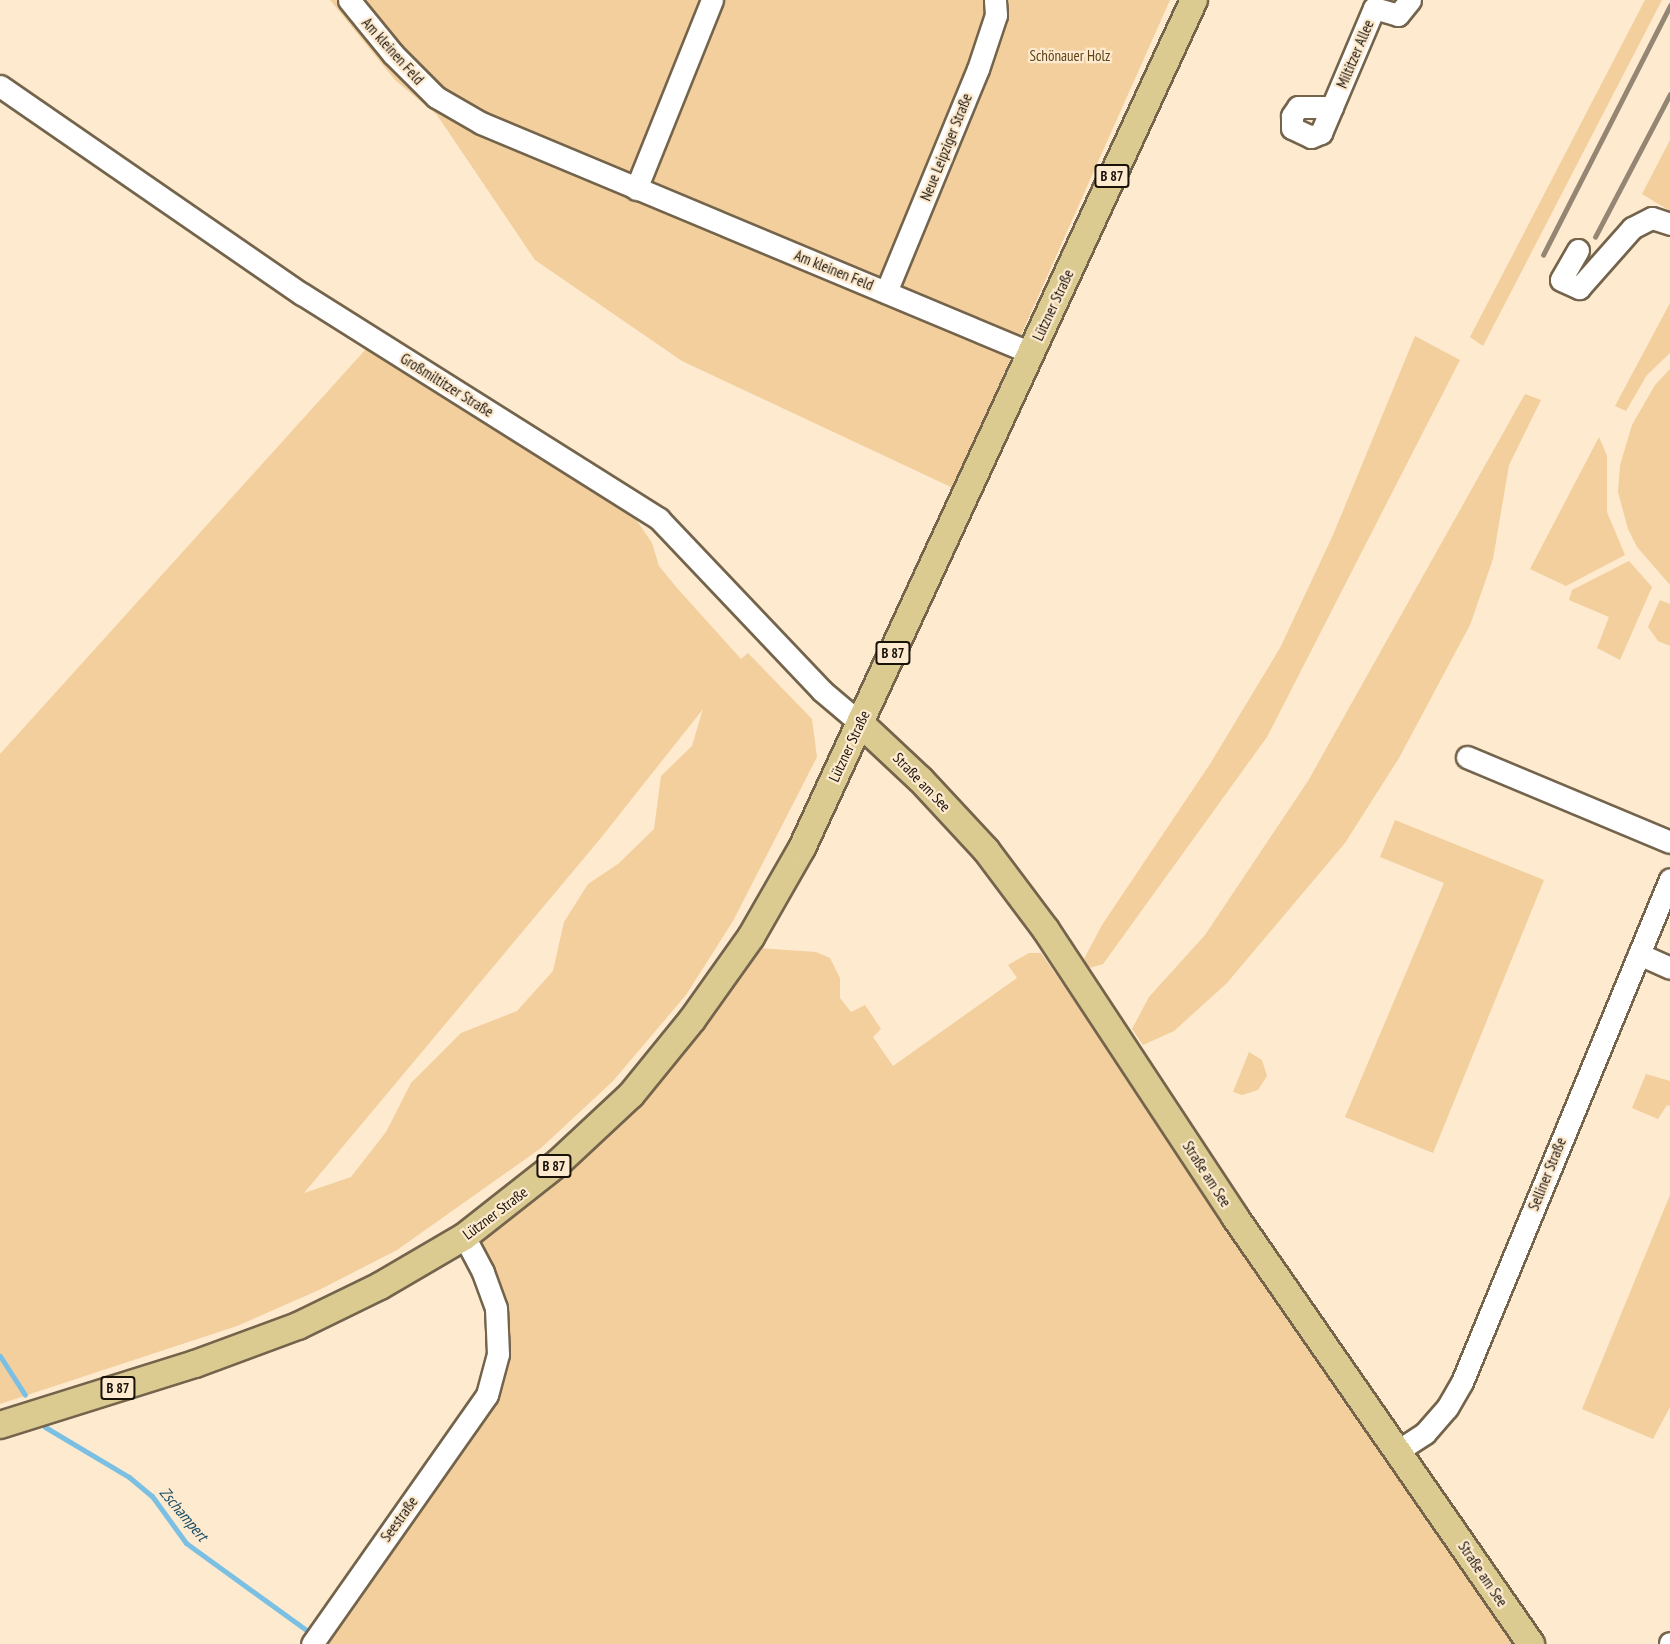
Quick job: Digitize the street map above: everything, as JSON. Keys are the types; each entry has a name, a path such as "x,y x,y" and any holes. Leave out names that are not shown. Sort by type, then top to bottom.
{"main road":[{"name":"Lützner Straße","path":"0,1425 298,1326 464,1237 558,1163 615,1110 692,1020 778,894 860,723 1194,0"},
{"name":"Straße am See","path":"860,723 921,780 986,850 1041,923 1235,1217 1532,1644"}],"street":[{"name":"Am kleinen Feld","path":"349,0 393,54 436,97 481,123 1031,353"},
{"path":"636,189 712,0"},
{"name":"Neue Leipziger Straße","path":"886,292 978,69 996,15 995,0"},
{"name":"Miltitzer Allee","path":"1332,107 1374,8 1398,15 1410,0"},
{"name":"Großmiltitzer Straße","path":"0,86 302,294 659,519 821,690 860,723"},
{"path":"1578,250 1561,280 1579,288 1632,228 1652,218 1670,224"},
{"path":"1467,757 1670,842"},
{"name":"Selliner Straße","path":"1399,1450 1425,1433 1447,1408 1462,1382 1670,879"},
{"path":"1638,954 1670,968"},
{"name":"Seestraße","path":"312,1644 487,1395 498,1354 496,1308 483,1272 464,1237"}],"green space":[{"name":"Schönauer Holz","path":"330,0 1170,0 953,488 682,361 535,260 437,115 395,80"},
{"path":"1645,0 1662,0 1483,346 1470,337"},
{"path":"1670,140 1670,211 1642,194"},
{"path":"1670,303 1670,353 1647,375 1626,411 1615,406"},
{"path":"1415,336 1460,360 1267,737 1103,964 1089,968 1084,959 1102,925 1210,764 1280,648 1333,535"},
{"path":"366,349 620,504 635,518 652,543 659,566 677,588 741,659 748,653 812,719 817,757 733,921 686,995 613,1081 541,1148 397,1250 319,1290 237,1326 0,1404 0,754","holes":["703,709 692,746 661,776 654,829 618,864 588,884 564,922 553,971 517,1011 461,1033 411,1083 386,1132 351,1177 304,1193 600,839"]},
{"path":"1670,369 1670,585 1637,547 1628,529 1618,492 1620,465 1632,425 1655,385"},
{"path":"1525,394 1541,400 1509,465 1493,559 1470,625 1399,758 1345,843 1227,983 1174,1031 1143,1045 1132,1029 1149,997 1205,935 1308,781"},
{"path":"1599,437 1607,456 1607,512 1625,555 1566,586 1530,569"},
{"path":"1629,561 1652,587 1620,660 1597,648 1609,617 1569,600 1572,590"},
{"path":"1660,600 1670,604 1670,646 1658,641 1648,627"},
{"path":"1395,820 1544,880 1433,1153 1345,1117 1444,883 1380,857"},
{"path":"760,948 816,952 830,958 840,978 840,998 851,1012 865,1005 881,1029 873,1037 893,1066 1017,978 1008,965 1029,953 1041,953 1520,1644 321,1644 502,1384 505,1295 477,1237 698,1025"},
{"path":"1249,1052 1262,1060 1267,1076 1258,1090 1242,1095 1233,1092"},
{"path":"1646,1074 1670,1081 1670,1106 1667,1105 1658,1119 1632,1108"},
{"path":"1670,1195 1670,1407 1653,1439 1582,1409"}],"waterway":[{"name":"Zschampert","path":"0,1356 25,1395"},
{"name":"Zschampert","path":"45,1427 129,1477 152,1496 186,1543 313,1635"}],"railway":[{"path":"1543,255 1670,6"},
{"path":"1595,237 1670,94"}]}
